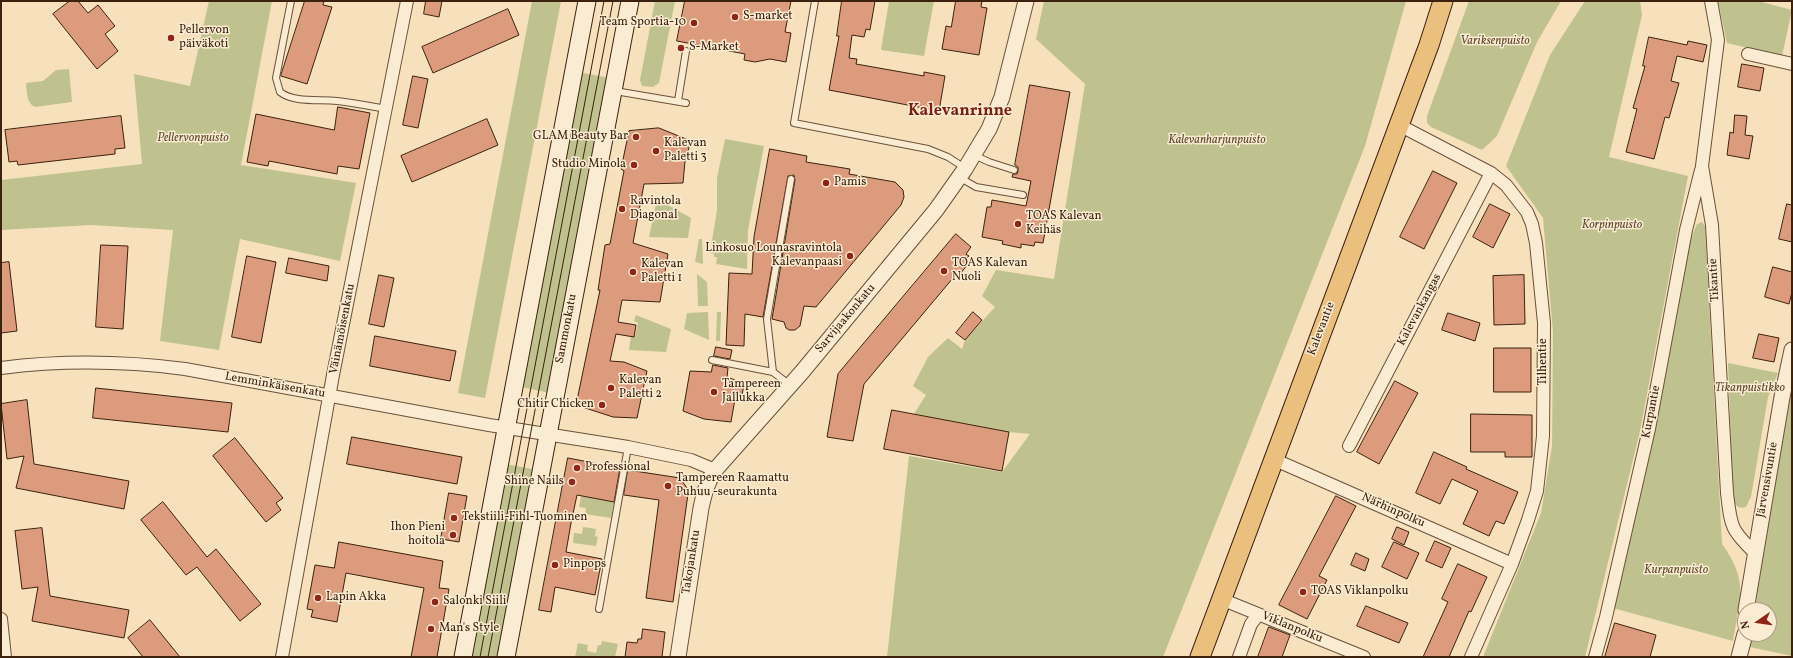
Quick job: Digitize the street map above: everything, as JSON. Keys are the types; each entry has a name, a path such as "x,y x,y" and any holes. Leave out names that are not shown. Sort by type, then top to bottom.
{"main road":[{"path":"463,657 586,1"},
{"name":"Sammonkatu","path":"506,657 630,1"},
{"name":"Kalevantie","path":"1200,657 1429,45 1443,1"}],"street":[{"name":"Väinämöisenkatu","path":"282,657 330,396 407,1"},
{"name":"Sarvijaakonkatu","path":"715,470 790,386 936,210 962,173 989,129 1002,97 1026,1"},
{"name":"Tikantie","path":"1711,1 1718,40 1702,166 1712,226 1726,478 1730,520 1733,530 1738,537 1755,553"},
{"path":"1748,54 1792,64"},
{"name":"Tilhentie","path":"1399,125 1491,173 1506,185 1520,202 1532,224 1541,278 1544,323 1543,414 1537,491 1512,564 1472,657"},
{"name":"Kurpantie","path":"1595,657 1606,617 1649,429 1686,230 1702,166"},
{"name":"Kalevankangas","path":"1349,446 1491,173"},
{"name":"Järvensivuntie","path":"1747,602 1781,405 1792,350"},
{"name":"Lemminkäisenkatu","path":"1,368 66,362 144,364 185,369 507,428 548,433"},
{"path":"548,433 691,460 715,470"},
{"name":"Närhinpolku","path":"1273,459 1512,564"},
{"name":"Takojankatu","path":"678,657 701,508 706,486 715,470"},
{"name":"Viklanpolku","path":"1221,600 1364,657"},
{"path":"1239,657 1251,624 1258,615"},
{"path":"1,619 4,653"},
{"path":"1739,657 1743,642"}],"lane":[{"path":"291,1 276,78 280,92 283,95 294,98 336,101 386,109"},
{"path":"815,1 794,123 928,149 948,157 976,187 1023,195"},
{"path":"678,102 686,51"},
{"path":"613,91 686,103"},
{"path":"974,154 989,162 1014,170"},
{"path":"773,372 768,318 791,179"},
{"path":"712,360 773,372 790,386"},
{"path":"599,609 628,447"}],"green space":[{"name":"Pellervonpuisto","path":"209,1 272,1 241,165 356,183 340,261 240,239 219,350 160,341 173,230 91,225 1,230 1,180 142,164 134,74 190,86"},
{"path":"532,1 561,1 485,398 458,393"},
{"path":"655,1 675,1 659,83 653,87 642,86 640,80"},
{"path":"889,1 934,1 924,56 881,50"},
{"name":"Kalevanharjunpuisto","path":"1044,1 1406,1 1365,146 1163,657 887,657 909,456 1002,472 1030,434 1009,432 914,414 926,395 913,386 928,357 948,338 962,349 965,340 995,307 982,296 996,270 1054,279 1085,84 1036,39"},
{"name":"Variksenpuisto","path":"1469,1 1561,1 1537,42 1497,136 1482,150 1431,127 1427,123 1427,116"},
{"name":"Korpinpuisto","path":"1585,1 1640,1 1642,15 1609,157 1688,176 1640,431 1585,657 1483,657 1541,513 1552,446 1553,332 1543,218 1506,166 1550,55"},
{"path":"1718,1 1758,1 1792,10 1782,56 1727,43"},
{"path":"69,69 72,102 35,107 30,103 28,100 26,83 43,81 56,70"},
{"path":"578,72 610,78 574,266 563,308 549,393 522,387"},
{"path":"725,139 764,146 748,230 747,269 716,264 717,257 714,257 714,254 710,253 717,210 717,178"},
{"path":"657,199 691,218 688,238 649,237"},
{"name":"Kurpanpuisto","path":"1702,222 1705,226 1722,544 1731,557 1736,569 1740,591 1740,602 1737,602 1737,619 1733,641 1613,608 1689,243 1697,224"},
{"path":"699,239 702,239 703,264 695,262"},
{"path":"697,274 707,282 708,306 698,306"},
{"path":"708,312 709,340 684,329 687,313"},
{"path":"717,312 721,312 720,341 716,341"},
{"path":"636,315 671,329 666,352 629,350 631,336 635,336 638,323 634,321"},
{"name":"Tikanpuistikko","path":"1728,363 1778,373 1768,397 1751,497 1744,508 1738,507 1733,501"},
{"path":"1792,389 1792,656 1750,647 1751,642 1777,642 1777,602 1756,602 1769,513"},
{"path":"506,464 532,469 515,561 511,601 500,657 469,657"},
{"path":"581,496 614,502 611,518 585,514 586,508 579,507"},
{"path":"583,527 596,529 595,536 598,537 596,546 573,543 574,533 582,534"},
{"path":"602,641 618,644 615,657 575,657 578,643 588,645 587,651 596,653 598,645 601,645"}],"building":[{"path":"70,1 78,1 88,13 98,5 115,26 105,34 118,51 97,69 53,14"},
{"path":"305,1 324,1 323,5 332,7 307,84 281,76"},
{"path":"426,1 442,1 439,17 424,14"},
{"name":"S-market","path":"685,1 791,1 785,32 791,33 786,62 770,59 755,62 744,60 745,54 677,41"},
{"path":"842,1 875,1 870,30 866,29 864,37 852,35 849,58 857,59 856,64 924,76 924,72 945,76 939,111 829,90 839,36 837,36"},
{"path":"956,1 982,1 981,7 987,8 979,55 942,49 946,26 951,27"},
{"path":"508,9 519,35 433,73 422,47"},
{"path":"1649,37 1687,45 1688,41 1707,45 1703,62 1677,56 1671,81 1679,83 1669,118 1665,117 1654,159 1626,152 1637,109 1633,108 1645,66 1643,66"},
{"path":"1742,64 1764,68 1760,91 1738,87"},
{"path":"413,76 428,79 418,128 403,125"},
{"path":"1030,85 1070,92 1043,243 1035,242 1034,246 1021,244 1021,248 1002,244 1003,241 982,237 987,207 991,207 992,200 1026,206 1031,181 1012,177 1013,174 1017,174 1018,171 1018,167 1015,165"},
{"path":"338,107 370,113 359,169 338,166 337,174 269,161 268,166 247,162 256,114 334,130"},
{"path":"1735,115 1747,116 1745,135 1753,136 1749,159 1727,155 1730,132 1733,133"},
{"path":"121,116 125,148 115,149 115,154 18,165 17,161 9,162 5,130"},
{"path":"487,119 498,145 412,182 401,156"},
{"path":"659,128 691,141 685,161 683,183 644,184 633,243 668,254 660,302 622,300 618,322 636,325 634,337 616,334 610,361 624,362 647,371 637,418 613,417 576,405 600,290 598,290 605,245 610,244 624,171 621,169 629,131"},
{"path":"770,149 807,156 806,162 850,169 849,174 895,182 903,190 904,197 901,205 816,307 804,306 800,326 795,330 789,330 786,328 784,322 772,319 795,180 794,175 788,176 763,317 745,314 744,346 726,345 729,273 752,274 754,237"},
{"path":"1433,171 1457,183 1424,249 1400,237"},
{"path":"1490,204 1510,214 1493,248 1473,237"},
{"path":"1787,204 1792,205 1792,242 1779,239"},
{"path":"956,234 971,247 966,254 969,256 965,260 969,263 955,280 953,278 864,384 853,441 827,437 838,374"},
{"path":"101,245 128,246 123,329 96,327"},
{"path":"247,256 276,262 261,343 232,337"},
{"path":"289,258 329,266 327,281 286,273"},
{"path":"9,262 17,331 1,333 1,263"},
{"path":"1773,267 1792,272 1792,292 1789,304 1765,297"},
{"path":"379,275 394,278 384,327 369,324"},
{"path":"1524,275 1525,324 1494,325 1493,276"},
{"path":"973,312 982,320 965,340 956,333"},
{"path":"1448,313 1480,323 1475,341 1442,330"},
{"path":"1759,334 1779,338 1774,362 1753,358"},
{"path":"375,336 456,351 450,381 370,366"},
{"path":"716,347 732,350 730,359 714,356"},
{"path":"1494,348 1531,348 1531,392 1494,392"},
{"name":"Tampereen Jallukka","path":"713,365 728,368 727,377 735,380 735,383 744,385 741,400 735,399 731,422 704,419 683,411 690,371 711,372"},
{"path":"1395,381 1418,393 1379,464 1357,452"},
{"path":"96,388 232,403 228,432 93,418"},
{"path":"27,400 34,464 129,481 124,509 16,488 24,456 7,459 1,404"},
{"path":"892,410 1009,432 1002,471 884,449"},
{"path":"1471,414 1532,415 1532,457 1505,457 1505,452 1471,452"},
{"path":"352,437 462,457 457,484 347,464"},
{"path":"235,438 283,498 276,503 281,510 266,522 213,456"},
{"path":"1434,452 1467,467 1466,469 1518,492 1504,524 1496,521 1489,536 1463,524 1478,491 1452,479 1440,504 1416,493"},
{"path":"568,458 620,468 614,502 577,495 571,523 566,552 602,559 595,595 555,587 551,612 539,610"},
{"path":"628,470 680,478 687,488 688,494 673,602 646,598 659,500 624,495"},
{"path":"449,493 467,496 459,542 441,539"},
{"path":"1336,496 1356,506 1319,576 1327,580 1307,619 1279,605"},
{"path":"163,502 207,557 216,549 261,604 240,621 197,567 186,575 141,520"},
{"path":"1397,527 1409,532 1404,545 1392,539"},
{"path":"42,528 50,596 129,610 124,638 32,621 38,587 22,589 15,531"},
{"path":"1435,541 1451,548 1442,568 1426,561"},
{"path":"339,542 443,561 439,588 449,589 437,657 411,657 424,588 346,573 337,622 311,617 313,610 307,609 315,565 334,568"},
{"path":"1394,542 1419,553 1407,579 1382,567"},
{"path":"1356,553 1369,559 1365,571 1351,565"},
{"path":"1458,564 1487,577 1471,612 1469,611 1449,657 1423,657 1448,602 1442,599"},
{"path":"1366,606 1408,623 1399,643 1357,626"},
{"path":"150,620 180,657 143,657 128,638"},
{"path":"1615,623 1656,635 1650,657 1605,657"},
{"path":"1269,627 1290,635 1282,657 1258,657"},
{"path":"643,629 665,632 662,657 625,657 627,642 637,643 638,639 641,639"}],"tram line":[{"path":"480,657 604,1"},
{"path":"488,657 613,1"}],"place":[{"name":"S-market","path":"735,17"},
{"name":"Team Sportia-10","path":"694,23"},
{"name":"Pellervon päiväkoti","path":"171,38"},
{"name":"S-Market","path":"681,48"},
{"name":"GLAM Beauty Bar","path":"636,137"},
{"name":"Kalevan Paletti 3","path":"656,151"},
{"name":"Studio Minola","path":"634,165"},
{"name":"Pamis","path":"826,183"},
{"name":"Ravintola Diagonal","path":"622,209"},
{"name":"TOAS Kalevan Keihäs","path":"1018,224"},
{"name":"Linkosuo Lounasravintola Kalevanpaasi","path":"850,256"},
{"name":"TOAS Kalevan Nuoli","path":"944,271"},
{"name":"Kalevan Paletti 1","path":"633,272"},
{"name":"Kalevan Paletti 2","path":"611,388"},
{"name":"Tampereen Jallukka","path":"714,392"},
{"name":"Chitir Chicken","path":"602,405"},
{"name":"Professional","path":"577,468"},
{"name":"Shine Nails","path":"572,482"},
{"name":"Tampereen Raamattu Puhuu -seurakunta","path":"668,486"},
{"name":"Tekstiili-Fihl-Tuominen","path":"454,518"},
{"name":"Ihon Pieni hoitola","path":"453,535"},
{"name":"Pinpops","path":"555,565"},
{"name":"TOAS Viklanpolku","path":"1303,592"},
{"name":"Lapin Akka","path":"318,598"},
{"name":"Salonki Siili","path":"435,602"},
{"name":"Man's Style","path":"431,629"}],"district":[{"name":"Kalevanrinne","path":"960,112"}]}
